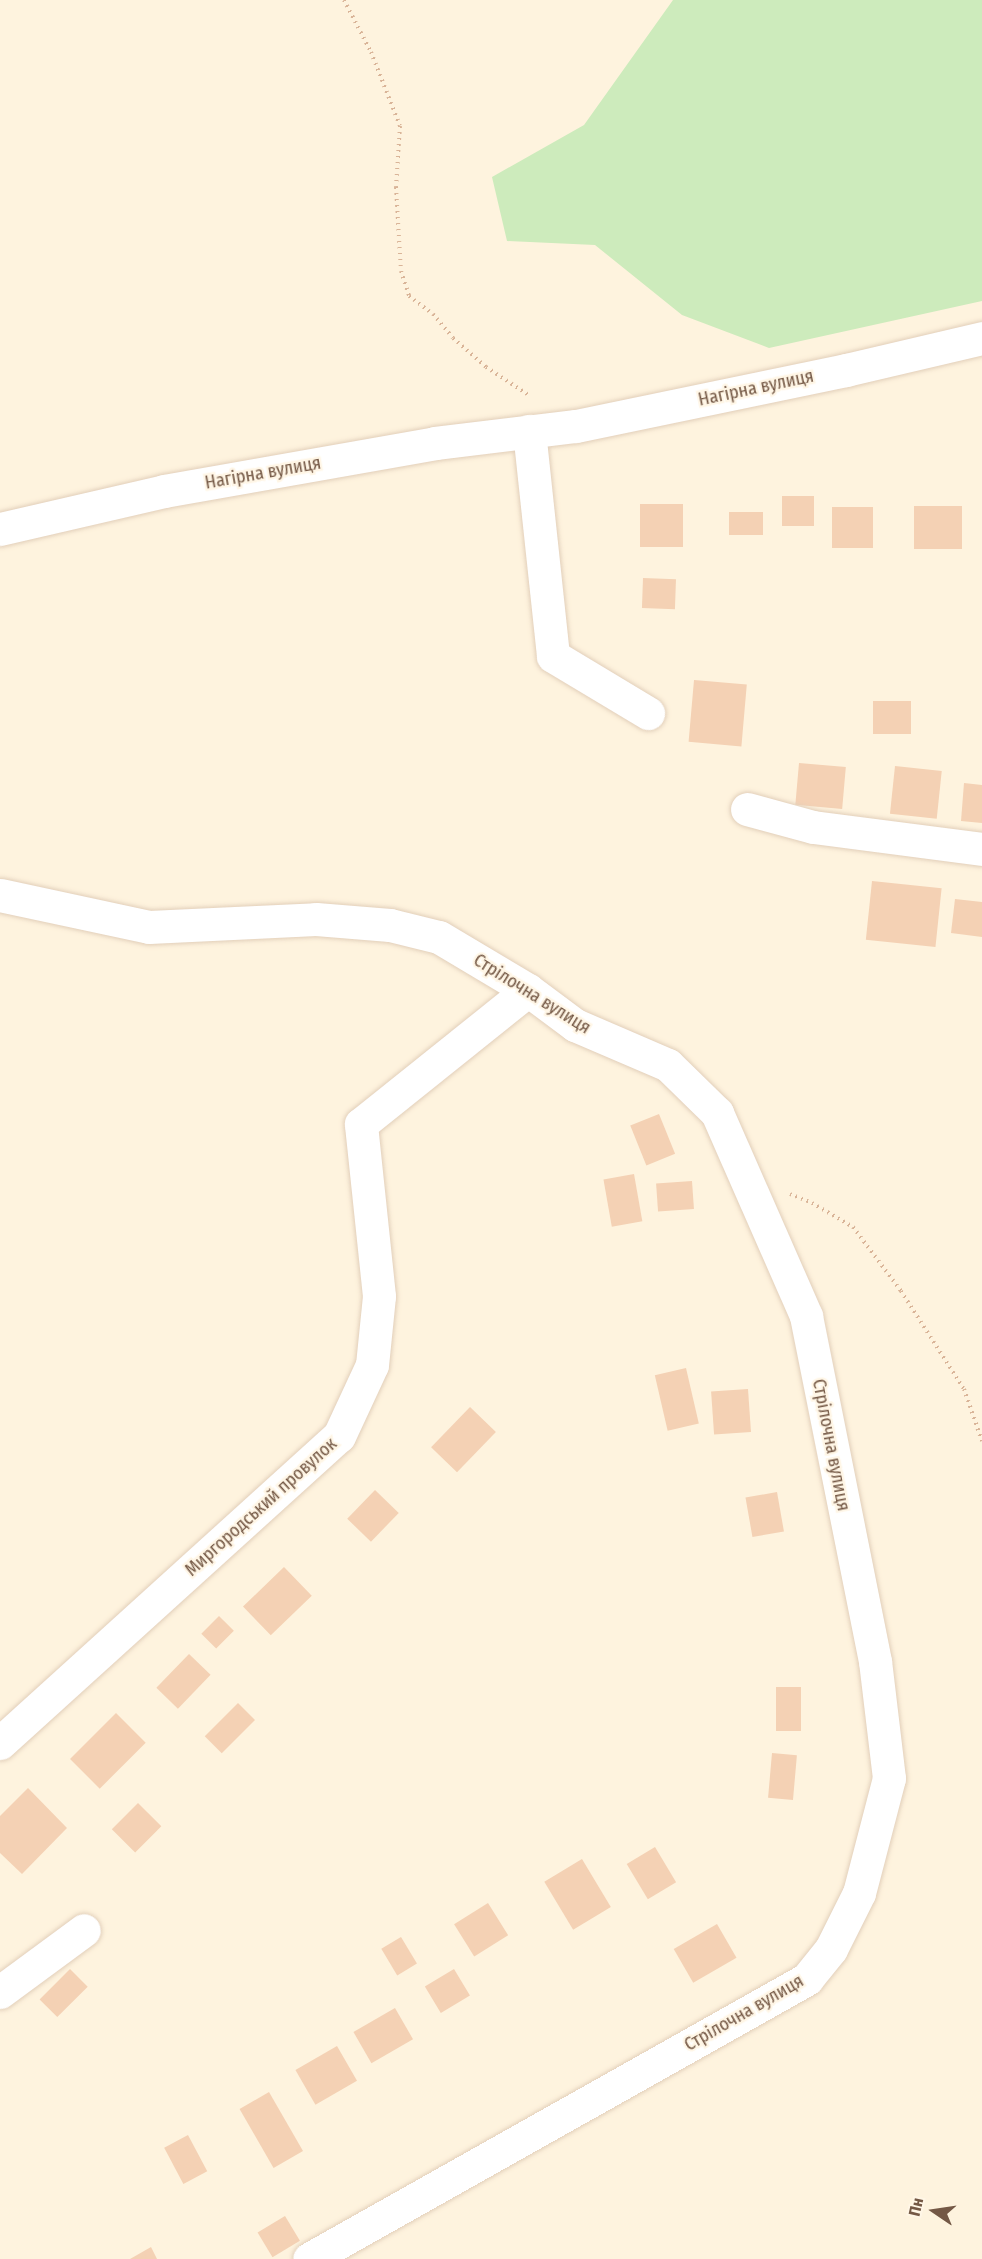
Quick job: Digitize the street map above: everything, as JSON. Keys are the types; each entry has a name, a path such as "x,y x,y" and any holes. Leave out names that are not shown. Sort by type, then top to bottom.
{"street":[{"name":"Нагірна вулиця","path":"0,529 164,491 435,443 576,426 846,370 982,338"},
{"path":"529,431 553,657 648,713"},
{"path":"747,809 813,827 982,849"},
{"name":"Стрілочна вулиця","path":"0,895 148,927 316,919 390,925 440,937 528,990 575,1025 668,1065 717,1113 748,1178 806,1316 875,1661 889,1778 859,1893 831,1948 807,1979 309,2259"},
{"name":"Миргородський провулок","path":"0,1743 339,1436 372,1365 379,1296 361,1124 528,990"},
{"path":"0,1992 84,1930"}],"path":[{"path":"344,0 371,52 400,126 396,187 401,271 409,296 433,314 453,338 486,367 576,426"},
{"path":"748,1178 812,1203 853,1227 901,1291 964,1389 982,1442"}],"green space":[{"path":"673,0 982,0 982,301 769,348 682,315 595,245 507,241 492,177 584,125"}],"building":[{"path":"782,496 814,496 814,526 782,526"},
{"path":"640,504 683,504 683,547 640,547"},
{"path":"914,506 962,506 962,549 914,549"},
{"path":"832,507 873,507 873,548 832,548"},
{"path":"729,512 763,512 763,535 729,535"},
{"path":"643,578 676,579 675,609 642,608"},
{"path":"694,680 747,685 741,746 689,742"},
{"path":"873,701 911,701 911,734 873,734"},
{"path":"799,763 846,767 842,809 795,805"},
{"path":"895,766 942,771 937,819 890,814"},
{"path":"964,783 982,785 982,823 961,821"},
{"path":"872,881 942,888 935,947 866,940"},
{"path":"955,899 982,902 982,937 951,933"},
{"path":"659,1114 675,1154 646,1165 630,1126"},
{"path":"634,1174 642,1221 612,1227 603,1179"},
{"path":"692,1181 694,1209 658,1211 656,1184"},
{"path":"686,1368 699,1424 668,1431 655,1375"},
{"path":"748,1389 751,1432 714,1434 711,1392"},
{"path":"470,1407 496,1432 457,1472 431,1447"},
{"path":"375,1490 399,1513 371,1542 347,1519"},
{"path":"777,1492 784,1531 752,1537 745,1498"},
{"path":"284,1567 312,1596 271,1635 243,1607"},
{"path":"219,1616 234,1631 216,1649 201,1634"},
{"path":"189,1654 211,1675 178,1709 156,1688"},
{"path":"776,1687 801,1687 801,1731 776,1731"},
{"path":"238,1703 255,1720 222,1753 205,1736"},
{"path":"116,1713 146,1743 100,1789 70,1759"},
{"path":"772,1753 797,1755 793,1800 768,1798"},
{"path":"28,1788 67,1828 22,1874 0,1853 0,1816"},
{"path":"138,1803 161,1826 135,1852 112,1829"},
{"path":"655,1847 676,1882 648,1899 627,1864"},
{"path":"582,1859 611,1907 573,1930 544,1882"},
{"path":"488,1903 508,1935 474,1956 454,1924"},
{"path":"717,1924 736,1958 693,1983 674,1949"},
{"path":"401,1937 417,1964 397,1975 381,1949"},
{"path":"70,1969 88,1987 57,2017 40,1999"},
{"path":"454,1969 470,1996 441,2013 425,1987"},
{"path":"395,2008 413,2039 371,2063 353,2032"},
{"path":"337,2046 357,2081 315,2105 295,2070"},
{"path":"269,2092 303,2151 274,2168 240,2109"},
{"path":"188,2135 207,2171 183,2184 164,2148"},
{"path":"285,2216 300,2241 273,2257 258,2232"},
{"path":"151,2247 157,2259 130,2259"}]}
